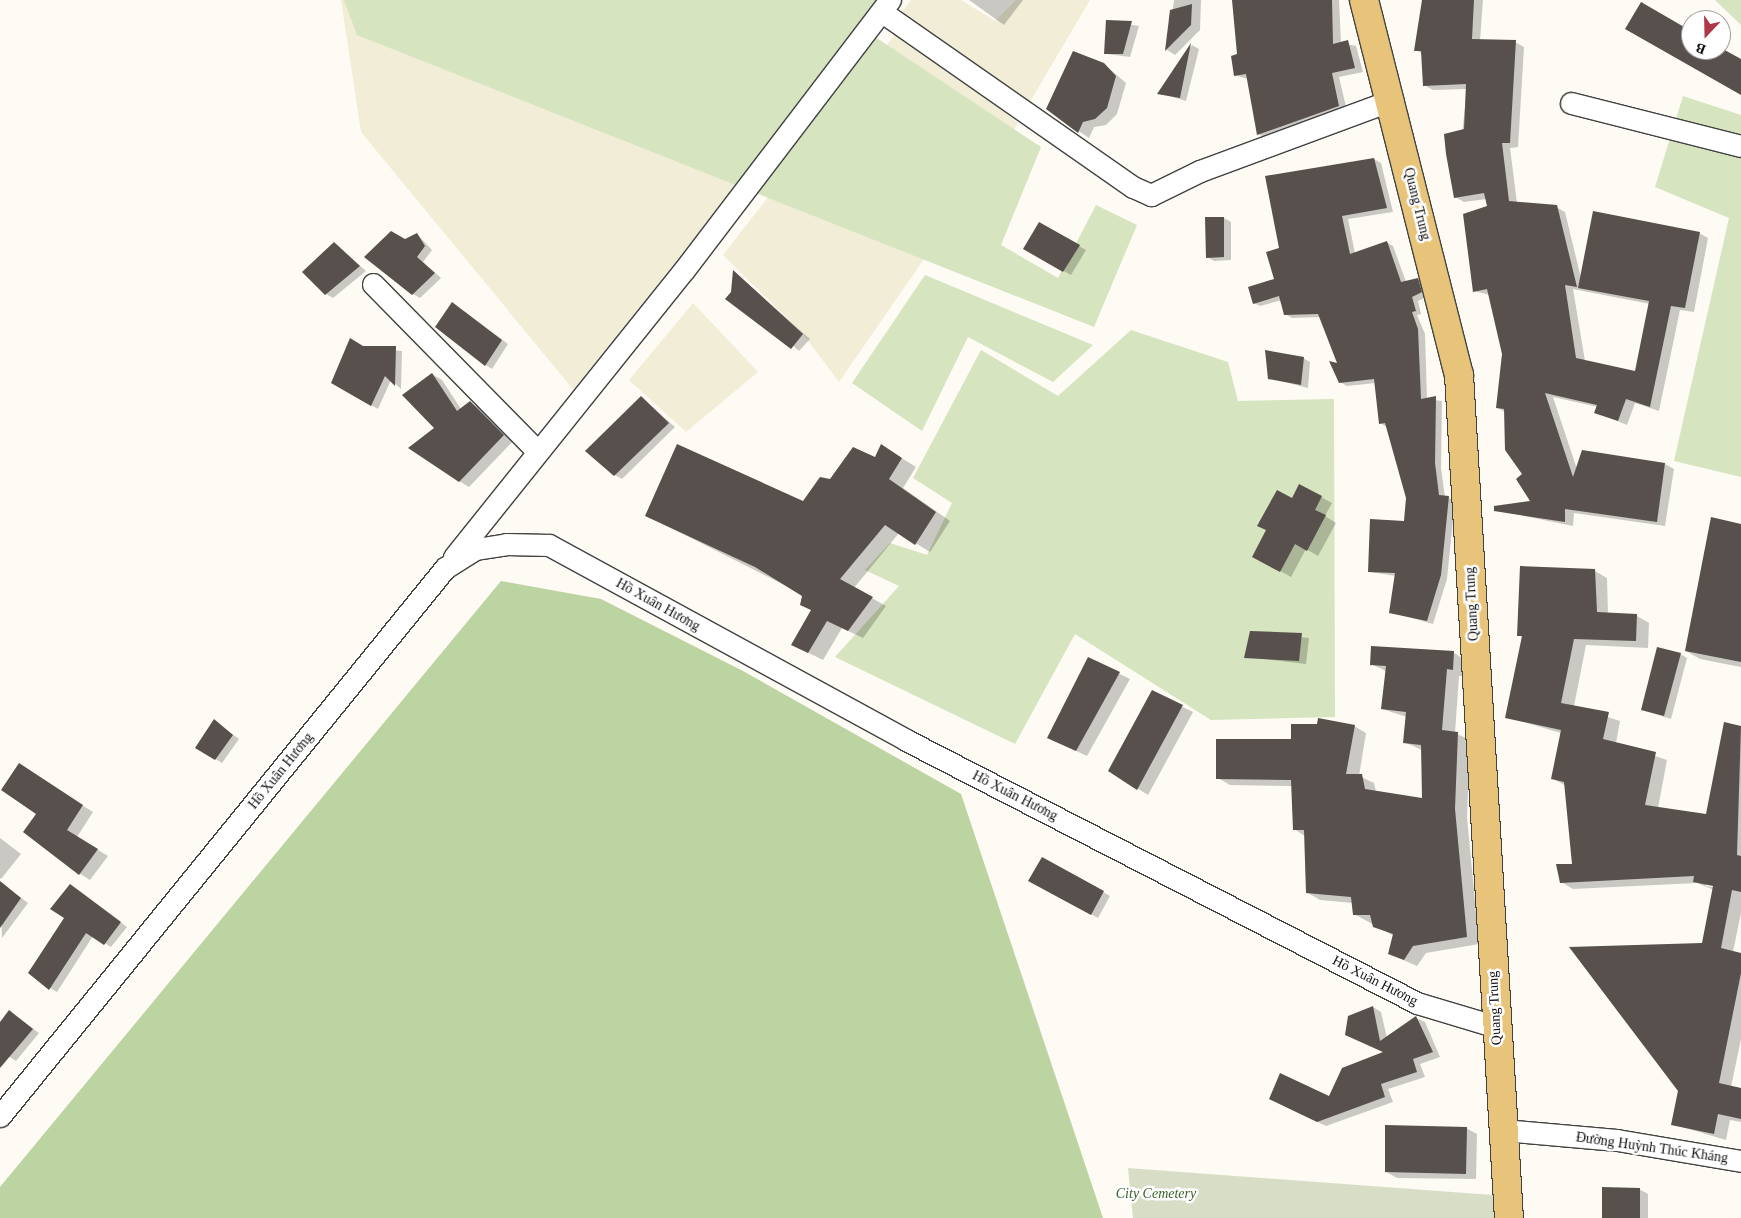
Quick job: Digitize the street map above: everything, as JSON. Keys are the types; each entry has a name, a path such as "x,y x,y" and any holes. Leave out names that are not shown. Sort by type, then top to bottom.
{"main road":[{"name":"Quang Trung","path":"1364,0 1392,100 1459,375 1496,1027 1509,1218"}],"street":[{"path":"445,568 684,270 886,6 1133,188 1151,195 1200,171 1392,100"},
{"path":"1571,103 1741,146"},
{"path":"373,284 537,451"},
{"name":"Hồ Xuân Hương","path":"0,1116 445,568 476,549 549,546 906,740 1417,1003 1496,1027"},
{"name":"Đường Huỳnh Thúc Kháng","path":"1503,1130 1617,1140 1741,1161"}],"shaded area":[{"path":"341,0 896,0 581,399 361,132"},
{"path":"911,0 961,0 995,21 1016,0 1090,0 1028,105 898,17"},
{"path":"900,28 1018,123 839,382 803,334 723,255"},
{"path":"693,303 758,372 686,432 629,380"}],"green space":[{"path":"344,0 891,0 872,35 1041,147 1001,245 1058,278 1096,205 1137,225 1094,327 357,35"},
{"path":"1715,0 1741,0 1741,25 1731,15 1731,10 1725,10"},
{"path":"1683,96 1741,115 1741,477 1674,461 1729,218 1655,187"},
{"path":"925,275 1093,345 1053,382 968,337 922,431 852,383"},
{"path":"1131,330 1228,362 1238,401 1334,399 1335,717 1211,720 1075,634 1015,744 835,657 899,586 865,570 890,543 927,555 952,503 913,478 981,350 1058,396"},
{"path":"501,581 601,599 743,671 961,794 1103,1218 0,1218 0,1187"},
{"name":"City Cemetery","path":"1128,1168 1506,1196 1507,1218 1133,1218"}],"building":[{"path":"1232,0 1332,0 1333,44 1348,40 1355,68 1332,73 1339,106 1257,135 1246,74 1234,76 1231,56 1237,54"},
{"path":"1422,0 1474,0 1472,39 1516,40 1510,143 1502,143 1509,201 1557,205 1577,287 1565,285 1576,358 1635,371 1649,301 1578,288 1593,211 1700,232 1685,308 1671,306 1650,407 1626,399 1618,421 1594,413 1597,405 1545,393 1573,477 1582,450 1665,463 1657,522 1565,509 1565,522 1494,511 1494,506 1530,501 1516,479 1522,474 1505,450 1504,409 1496,408 1502,354 1487,289 1473,292 1463,214 1487,206 1484,193 1454,198 1446,154 1444,134 1464,129 1466,84 1423,86 1421,51 1414,51"},
{"path":"1641,2 1681,25 1681,60 1731,60 1731,54 1741,59 1741,95 1625,29"},
{"path":"1192,4 1191,25 1165,51 1170,10"},
{"path":"1106,20 1132,21 1123,54 1104,54"},
{"path":"1191,43 1180,98 1157,94"},
{"path":"1073,51 1104,63 1116,76 1107,108 1095,119 1083,122 1078,133 1046,109"},
{"path":"1374,158 1387,208 1342,216 1350,254 1387,241 1401,282 1418,278 1422,292 1412,297 1416,311 1412,312 1418,329 1421,399 1436,396 1435,463 1439,495 1449,496 1441,575 1427,621 1389,613 1395,573 1368,572 1370,519 1404,521 1406,498 1385,423 1379,424 1374,379 1339,383 1329,361 1337,363 1318,314 1284,315 1279,296 1253,304 1248,287 1274,279 1266,252 1279,248 1265,176"},
{"path":"1205,217 1224,217 1224,257 1206,258"},
{"path":"1039,222 1080,245 1063,272 1023,249"},
{"path":"391,231 405,239 417,233 425,246 417,257 435,273 412,295 364,257"},
{"path":"334,242 360,266 325,295 302,272"},
{"path":"733,270 803,334 791,349 725,299 731,292"},
{"path":"452,302 502,340 485,366 435,327"},
{"path":"350,338 363,346 396,346 395,386 385,376 371,406 331,383"},
{"path":"1265,350 1304,357 1301,385 1268,379"},
{"path":"432,373 457,411 470,401 504,435 459,482 408,448 434,428 402,395"},
{"path":"641,396 669,423 614,476 585,451"},
{"path":"677,444 803,501 820,477 830,479 853,447 875,457 881,444 902,458 889,479 936,512 915,545 885,525 840,579 873,597 848,631 827,621 808,653 791,645 811,610 800,605 802,596 755,567 645,516"},
{"path":"1299,484 1322,496 1315,510 1326,515 1307,551 1295,544 1280,572 1252,557 1266,530 1257,526 1277,490 1292,498"},
{"path":"1711,517 1741,524 1741,662 1685,651"},
{"path":"1520,566 1595,569 1597,612 1637,614 1636,641 1574,639 1561,703 1609,712 1603,739 1656,752 1645,805 1706,814 1724,722 1741,726 1737,855 1741,856 1741,892 1732,890 1721,948 1741,953 1741,973 1719,1083 1741,1088 1741,1119 1718,1114 1714,1134 1671,1125 1678,1091 1569,947 1702,943 1713,886 1693,882 1694,876 1560,883 1556,864 1572,864 1564,782 1551,779 1561,730 1505,718 1522,636 1517,636"},
{"path":"1250,631 1302,633 1299,661 1244,658"},
{"path":"1371,646 1454,651 1453,670 1447,669 1442,730 1458,732 1455,809 1467,937 1413,946 1404,960 1388,954 1393,934 1373,927 1370,915 1353,915 1351,897 1306,893 1304,830 1293,830 1291,780 1216,779 1216,739 1291,739 1291,724 1317,724 1318,718 1355,725 1346,774 1362,774 1365,789 1422,798 1421,745 1403,743 1406,712 1381,709 1386,666 1370,665"},
{"path":"1657,647 1681,653 1664,716 1641,710"},
{"path":"1088,657 1120,672 1076,751 1047,738"},
{"path":"1152,690 1183,705 1137,790 1108,771"},
{"path":"214,719 233,735 215,760 195,748"},
{"path":"19,763 83,805 67,830 98,849 79,875 23,832 36,814 1,790"},
{"path":"1042,857 1104,891 1091,915 1028,881"},
{"path":"0,881 21,898 0,928"},
{"path":"70,884 121,922 104,945 86,933 49,990 28,973 64,918 50,909"},
{"path":"1373,1006 1380,1041 1416,1016 1433,1052 1413,1059 1417,1072 1381,1084 1385,1097 1317,1122 1269,1099 1280,1073 1329,1096 1342,1068 1383,1052 1345,1035 1348,1016"},
{"path":"9,1010 33,1029 0,1068 0,1022"},
{"path":"1385,1125 1467,1127 1466,1174 1385,1172"},
{"path":"1602,1187 1640,1188 1640,1218 1602,1218"}]}
